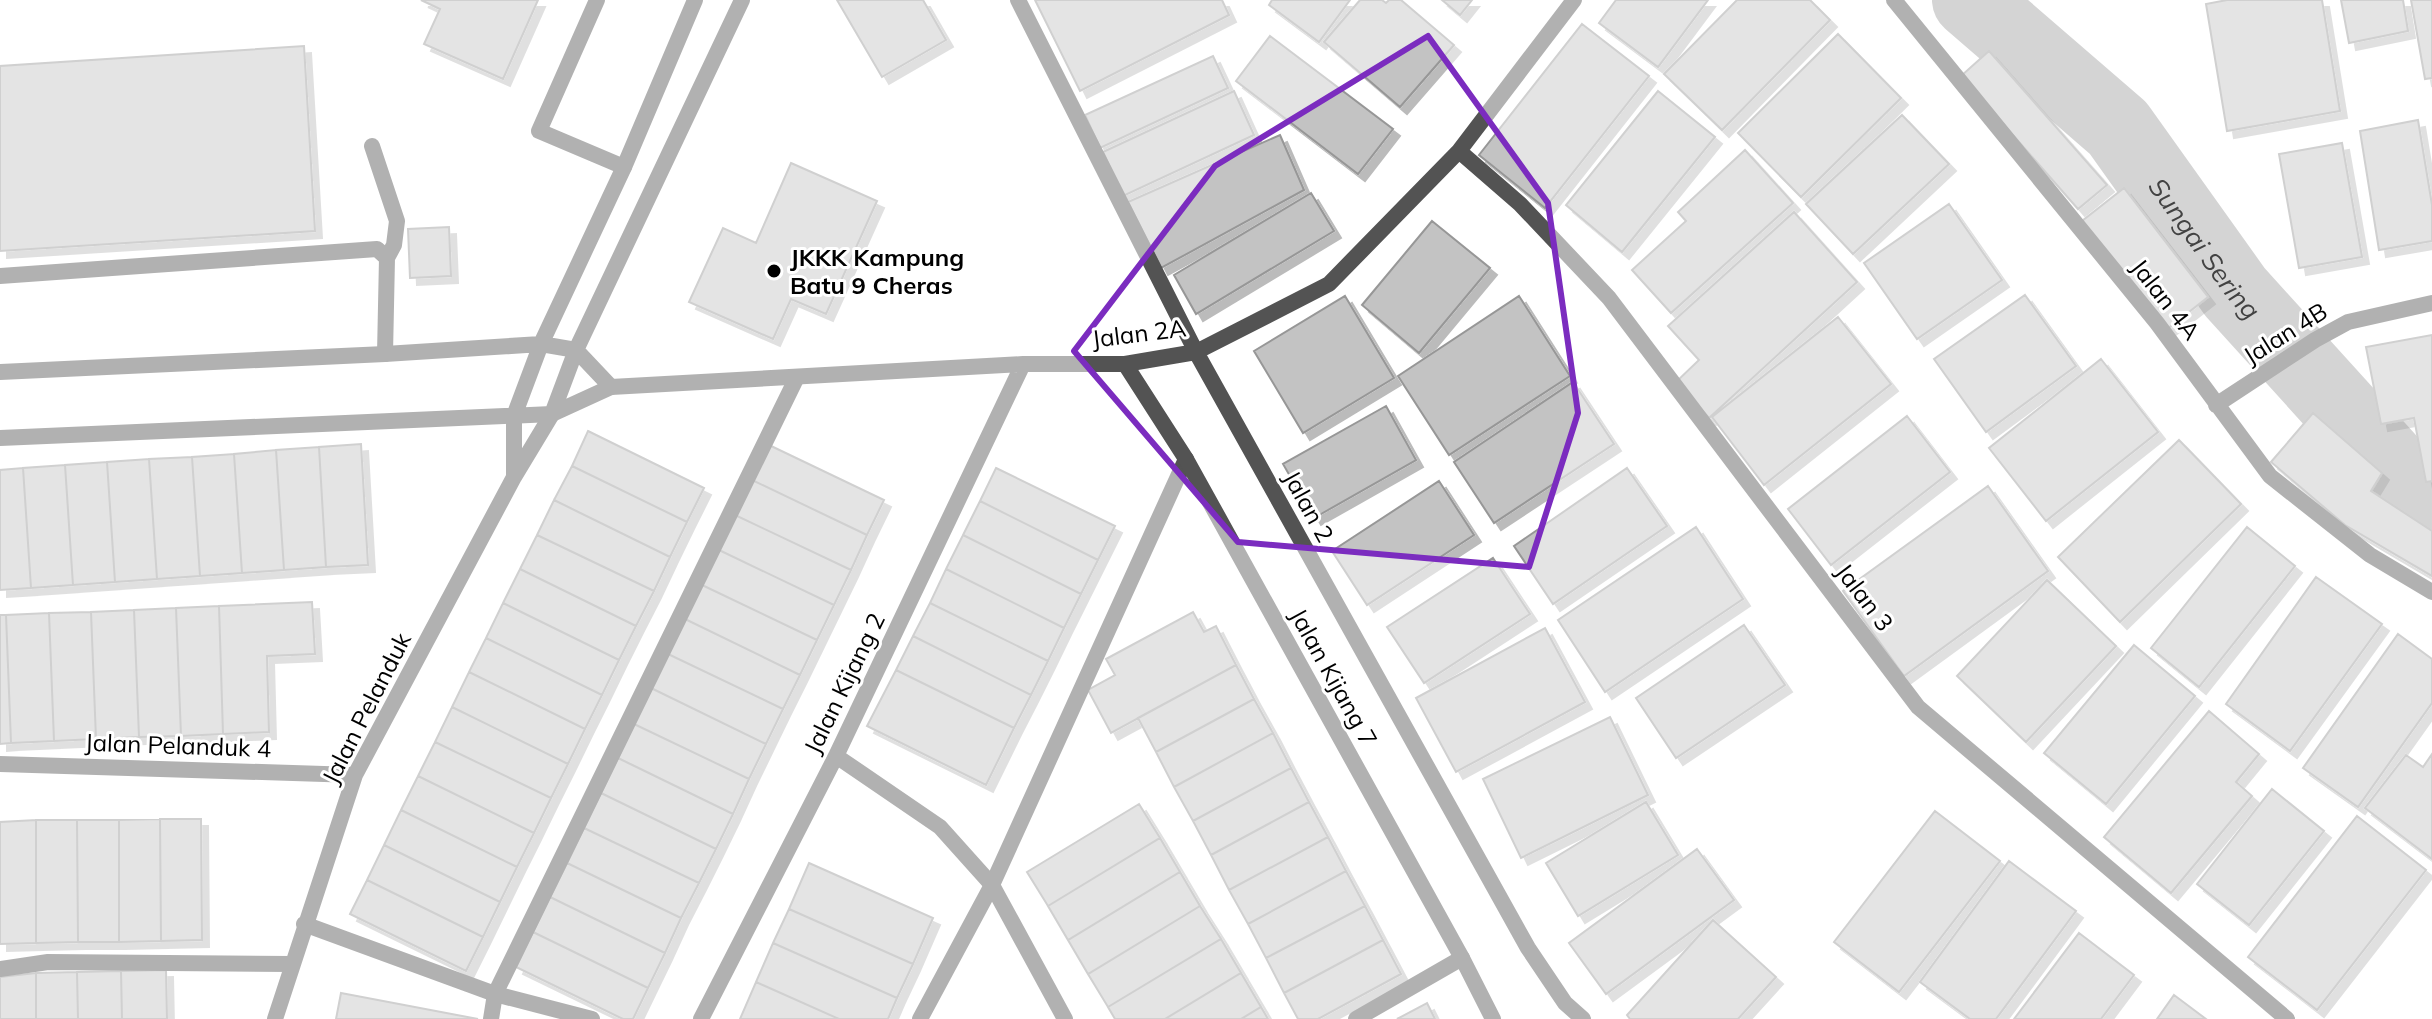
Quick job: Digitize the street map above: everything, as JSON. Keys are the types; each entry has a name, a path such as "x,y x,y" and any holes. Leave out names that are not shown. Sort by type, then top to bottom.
{"street":[{"path":"597,0 539,131 624,167"},
{"path":"514,416 541,344 624,167 695,0"},
{"name":"Jalan Pelanduk","path":"275,1019 355,775 514,477 552,414 576,350 742,0"},
{"name":"Jalan 2","path":"1018,0 1196,352 1528,948 1565,1003 1583,1019"},
{"name":"Jalan 2A","path":"611,387 1023,364 1125,364 1196,352 1329,284 1459,151 1574,0"},
{"name":"Jalan 4A","path":"1894,0 2157,323 2270,476 2370,555 2432,592"},
{"path":"372,146 397,221 394,245 387,258 385,354"},
{"name":"Jalan 3","path":"1459,151 1520,204 1609,298 1918,707 2287,1019"},
{"path":"0,276 377,249 387,258"},
{"name":"Jalan 4B","path":"2216,405 2348,322 2432,303"},
{"path":"0,372 541,344 576,350 611,387 552,414 0,438"},
{"name":"Jalan Kijang 2","path":"701,1019 836,756 1023,364"},
{"name":"Jalan Kijang 7","path":"1125,364 1186,459 1493,1019"},
{"path":"491,1019 495,994 797,377"},
{"name":"Jalan Pelanduk","path":"514,416 514,477"},
{"path":"920,1019 992,885 1186,459"},
{"path":"836,756 940,827 992,885 1065,1019"},
{"name":"Jalan Pelanduk 4","path":"0,764 355,775"},
{"path":"304,924 495,994 592,1019"},
{"path":"1356,1019 1462,958"},
{"path":"0,969 48,962 291,964"}],"highlighted area":[{"path":"1428,36 1548,203 1578,413 1529,567 1238,542 1074,351 1215,166"}],"building":[{"path":"421,0 538,0 503,79 424,44 440,9"},
{"path":"837,0 923,0 946,40 882,77"},
{"path":"1035,0 1222,0 1229,15 1080,91"},
{"path":"1272,0 1350,0 1319,42 1269,5"},
{"path":"1360,0 1382,0 1386,3 1401,0 1454,45 1400,107 1324,42"},
{"path":"1442,0 1472,0 1460,15"},
{"path":"1616,0 1708,0 1658,67 1599,23"},
{"path":"1737,0 1810,0 1830,20 1722,130 1664,74"},
{"path":"2227,0 2322,0 2340,111 2227,131 2206,4"},
{"path":"2341,0 2403,0 2408,31 2349,43"},
{"path":"2411,0 2432,0 2432,78 2425,79"},
{"path":"1582,24 1649,76 1545,208 1479,155"},
{"path":"1838,34 1901,98 1801,197 1738,133"},
{"path":"1270,36 1393,129 1358,174 1236,81"},
{"path":"304,46 315,231 0,251 0,66"},
{"path":"1989,51 2107,185 2078,209 1961,76"},
{"path":"1213,56 1228,88 1100,148 1085,115"},
{"path":"1234,91 1254,135 1123,196 1103,152"},
{"path":"1658,91 1715,137 1622,252 1566,205"},
{"path":"1902,115 1949,164 1853,254 1806,204"},
{"path":"2418,120 2432,205 2432,241 2379,250 2360,131"},
{"path":"1280,135 1304,190 1161,268 1128,202"},
{"path":"2342,143 2362,257 2299,268 2279,154"},
{"path":"1745,150 1793,203 1671,313 1632,270 1686,221 1678,212"},
{"name":"JKKK Kampung Batu 9 Cheras","path":"791,163 877,201 826,314 791,299 773,339 689,302 723,228 756,243"},
{"path":"2124,188 2208,297 2166,330 2082,221"},
{"path":"1311,193 1334,231 1196,314 1174,275"},
{"path":"1949,204 2002,280 1917,339 1864,263"},
{"path":"1794,212 1857,282 1709,418 1676,382 1699,360 1668,326"},
{"path":"1432,221 1490,268 1419,353 1362,305"},
{"path":"449,227 451,276 410,278 408,229"},
{"path":"2025,295 2076,366 1986,432 1934,359"},
{"path":"1345,296 1394,378 1303,433 1254,351"},
{"path":"1519,296 1570,376 1449,455 1398,376"},
{"path":"1838,317 1891,384 1764,485 1712,417"},
{"path":"2432,335 2432,481 2426,482 2414,418 2381,424 2366,347"},
{"path":"2101,359 2158,432 2046,521 1989,448"},
{"path":"1573,382 1614,444 1494,523 1454,462"},
{"path":"1386,406 1416,460 1314,518 1283,464"},
{"path":"2313,413 2382,473 2371,491 2432,531 2432,576 2345,525 2271,462"},
{"path":"1907,416 1950,472 1831,565 1788,509"},
{"path":"588,431 704,488 687,522 572,466"},
{"path":"2179,440 2241,504 2120,622 2058,557"},
{"path":"361,444 368,565 326,567 319,447"},
{"path":"769,445 884,500 867,535 752,480"},
{"path":"319,447 326,567 284,570 276,450"},
{"path":"276,450 284,570 242,573 234,454"},
{"path":"234,454 242,573 200,576 192,457"},
{"path":"192,457 200,576 157,579 149,459"},
{"path":"149,459 157,579 115,582 107,462"},
{"path":"107,462 115,582 73,585 65,465"},
{"path":"65,465 73,585 31,588 23,468"},
{"path":"572,466 687,522 670,557 554,500"},
{"path":"23,468 31,588 0,590 0,470"},
{"path":"996,468 1115,526 1098,560 980,501"},
{"path":"1627,468 1667,526 1553,604 1514,546"},
{"path":"752,480 867,535 851,570 735,515"},
{"path":"1439,481 1474,535 1367,605 1332,551"},
{"path":"1988,486 2048,571 1904,676 1843,591"},
{"path":"554,500 670,557 654,591 537,535"},
{"path":"980,501 1098,560 1081,594 963,535"},
{"path":"735,515 851,570 834,605 719,550"},
{"path":"1696,527 1743,599 1605,692 1558,620"},
{"path":"2247,527 2295,566 2199,687 2151,648"},
{"path":"537,535 654,591 636,626 520,569"},
{"path":"963,535 1081,594 1064,628 946,569"},
{"path":"719,550 834,605 817,640 702,585"},
{"path":"1493,558 1530,614 1424,683 1387,627"},
{"path":"520,569 636,626 619,660 503,603"},
{"path":"946,569 1064,628 1048,661 930,603"},
{"path":"2316,577 2382,624 2290,751 2226,704"},
{"path":"2047,580 2116,646 2026,742 1957,676"},
{"path":"702,585 817,640 800,675 685,619"},
{"path":"312,602 315,654 267,656 269,732 223,734 219,606"},
{"path":"503,603 619,660 602,695 486,638"},
{"path":"930,603 1048,661 1031,695 913,636"},
{"path":"219,606 223,734 181,736 176,608"},
{"path":"176,608 181,736 139,737 134,610"},
{"path":"134,610 139,737 96,739 91,612"},
{"path":"91,612 96,739 54,741 49,613"},
{"path":"1193,612 1204,632 1216,626 1236,665 1111,733 1088,690 1115,675 1106,659"},
{"path":"49,613 54,741 11,743 6,615"},
{"path":"0,615 6,615 11,743 0,744"},
{"path":"685,619 800,675 783,709 668,654"},
{"path":"1744,625 1785,685 1676,758 1636,698"},
{"path":"1545,628 1585,702 1456,772 1416,698"},
{"path":"2398,634 2432,659 2432,703 2358,807 2303,768"},
{"path":"913,636 1031,695 1014,728 896,670"},
{"path":"486,638 602,695 585,729 469,672"},
{"path":"2134,645 2195,696 2106,804 2044,753"},
{"path":"668,654 783,709 766,744 651,688"},
{"path":"1236,665 1254,699 1156,752 1138,718"},
{"path":"896,670 1014,728 986,785 867,726"},
{"path":"469,672 585,729 568,764 452,707"},
{"path":"651,688 766,744 749,779 634,724"},
{"path":"1254,699 1273,733 1174,787 1156,752"},
{"path":"452,707 568,764 551,798 435,742"},
{"path":"2209,711 2259,754 2236,782 2252,796 2171,893 2104,837"},
{"path":"1610,717 1648,795 1521,858 1483,779"},
{"path":"634,724 749,779 733,814 618,758"},
{"path":"1273,733 1291,768 1193,821 1174,787"},
{"path":"435,742 551,798 534,833 418,776"},
{"path":"2432,754 2432,859 2365,808 2406,755 2423,767"},
{"path":"618,758 733,814 716,849 601,793"},
{"path":"1291,768 1309,802 1211,855 1193,821"},
{"path":"418,776 534,833 517,867 401,810"},
{"path":"2272,789 2324,831 2249,925 2197,884"},
{"path":"601,793 716,849 699,883 584,828"},
{"path":"1309,802 1328,837 1229,890 1211,855"},
{"path":"1646,802 1678,855 1578,916 1546,863"},
{"path":"1139,804 1160,838 1048,906 1027,872"},
{"path":"401,810 517,867 500,902 384,845"},
{"path":"1935,811 2000,861 1899,992 1834,942"},
{"path":"2357,816 2426,870 2317,1010 2248,957"},
{"path":"160,819 161,941 119,942 119,820"},
{"path":"160,819 201,819 202,940 161,941"},
{"path":"36,820 36,943 0,944 0,822"},
{"path":"36,820 77,820 78,942 36,943"},
{"path":"77,820 119,820 119,942 78,942"},
{"path":"584,828 699,883 681,918 567,863"},
{"path":"1328,837 1346,871 1248,924 1229,890"},
{"path":"1160,838 1180,872 1068,940 1048,906"},
{"path":"384,845 500,902 483,937 367,880"},
{"path":"1697,849 1734,900 1606,994 1569,943"},
{"path":"2009,861 2076,911 1996,1019 1970,1019 1920,982"},
{"path":"567,863 681,918 665,953 550,897"},
{"path":"809,863 933,918 913,964 789,909"},
{"path":"1346,871 1365,906 1266,958 1248,924"},
{"path":"1180,872 1200,906 1088,974 1068,940"},
{"path":"367,880 483,937 466,971 350,914"},
{"path":"550,897 665,953 648,988 533,932"},
{"path":"1200,906 1221,939 1108,1007 1088,974"},
{"path":"1365,906 1383,940 1284,993 1266,958"},
{"path":"789,909 913,964 897,998 773,943"},
{"path":"1713,920 1776,977 1738,1019 1630,1019 1627,1015"},
{"path":"533,932 648,988 633,1019 623,1019 516,967"},
{"path":"2079,933 2134,975 2101,1019 2014,1019"},
{"path":"1221,939 1241,973 1165,1019 1115,1019 1108,1007"},
{"path":"1383,940 1401,974 1318,1019 1298,1019 1284,993"},
{"path":"773,943 897,998 888,1019 839,1019 756,982"},
{"path":"166,970 167,1019 122,1019 121,971"},
{"path":"121,971 122,1019 78,1019 77,972"},
{"path":"77,972 78,1019 36,1019 36,973"},
{"path":"36,973 36,1019 0,1019 0,977"},
{"path":"1241,973 1261,1007 1241,1019 1165,1019"},
{"path":"756,982 839,1019 740,1019"},
{"path":"341,993 478,1019 336,1019"},
{"path":"2174,995 2206,1019 2157,1019"},
{"path":"1427,1003 1435,1019 1397,1019"},
{"path":"1261,1007 1268,1019 1241,1019"}],"waterway":[{"name":"Sungai Sering","path":"1970,0 2118,128 2235,292 2418,494 2432,503"}],"place":[{"name":"JKKK Kampung Batu 9 Cheras","path":"774,271"}]}
